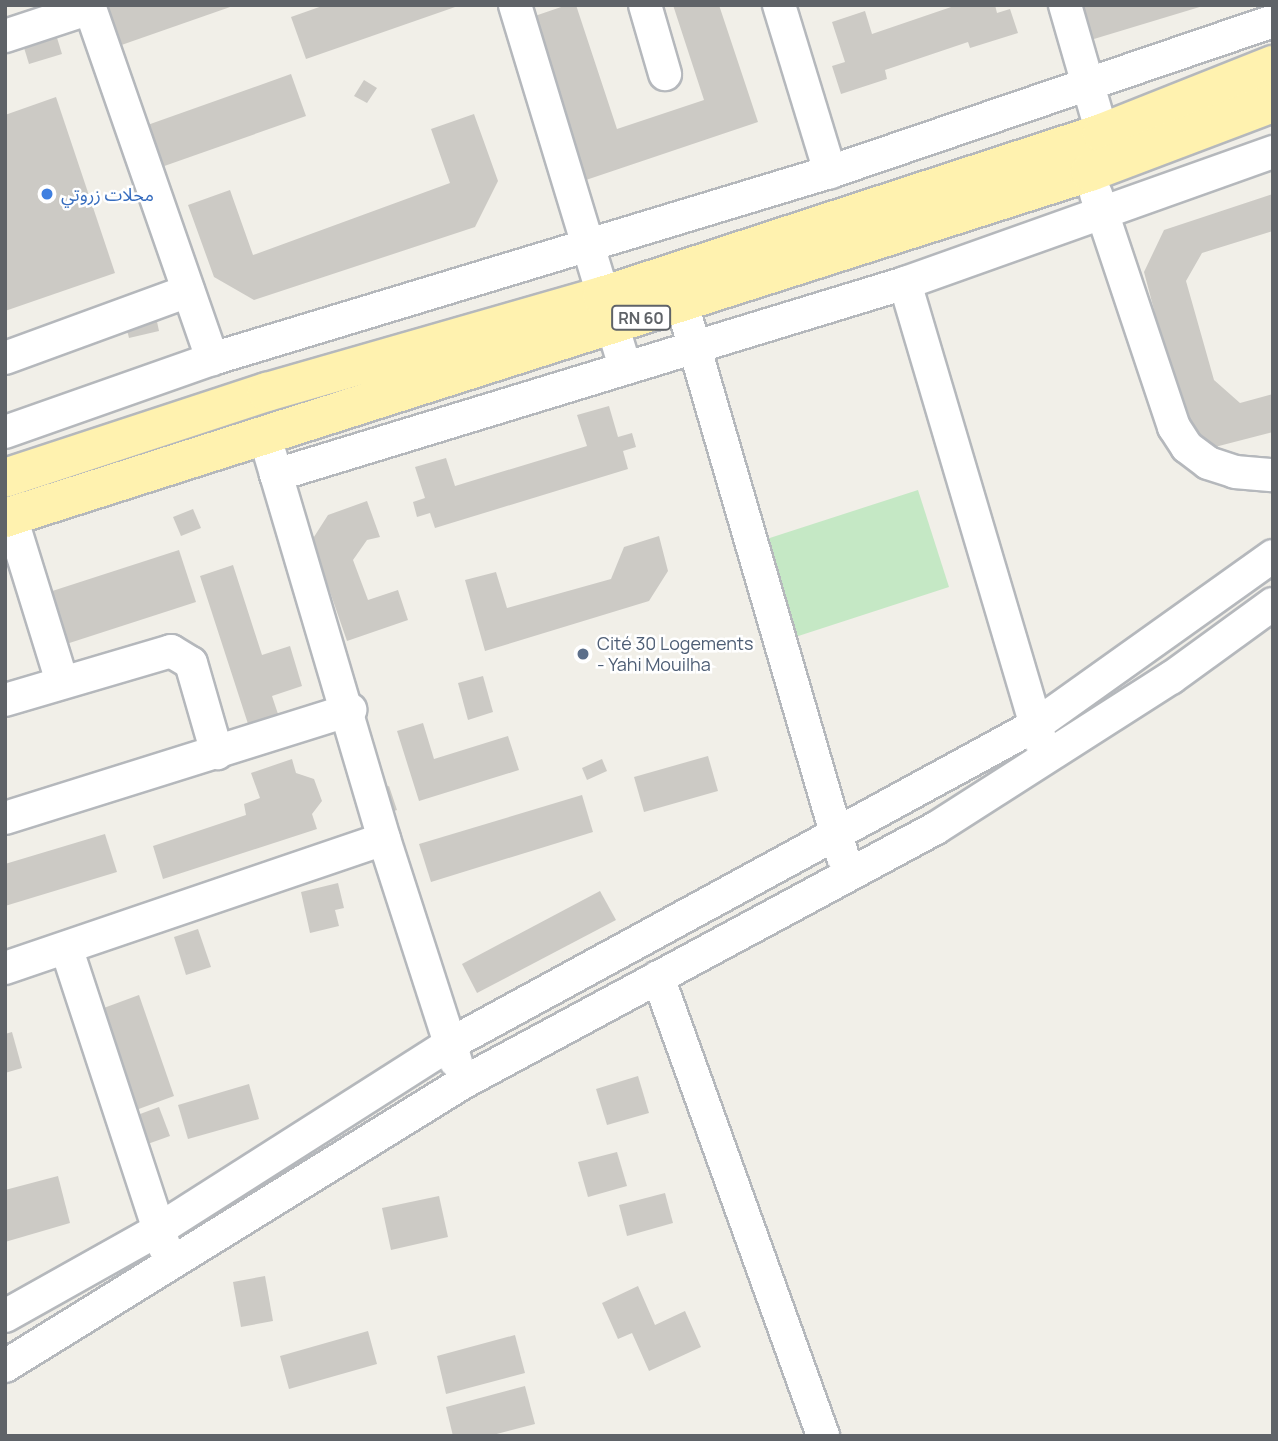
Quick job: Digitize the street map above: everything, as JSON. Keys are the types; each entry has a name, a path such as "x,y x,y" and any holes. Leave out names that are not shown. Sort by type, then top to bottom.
{"main road":[{"name":"RN 60","path":"8,517 265,437 1102,133 1273,65"},
{"name":"RN 60","path":"5,478 267,392 609,312 682,304 1090,172 1273,103"}],"street":[{"path":"645,5 665,74"},
{"path":"779,5 830,172"},
{"path":"1065,5 1102,133"},
{"path":"518,6 625,367"},
{"path":"5,36 90,7 212,359"},
{"path":"5,432 212,359 830,172 1273,21"},
{"path":"276,475 905,284 1273,152"},
{"path":"1090,172 1181,437 1208,463 1235,472 1273,475"},
{"path":"905,284 1046,760"},
{"path":"5,358 188,290"},
{"path":"682,304 836,837 850,874"},
{"path":"265,437 350,710 384,839 464,1082"},
{"path":"8,517 62,682"},
{"path":"5,1316 158,1230 450,1044 836,837 1036,725 1273,556"},
{"path":"1219,594 1241,627"},
{"path":"5,1366 464,1082 850,874 1046,760 1273,604"},
{"path":"5,700 171,651 184,655 191,663 217,752"},
{"path":"5,818 350,710"},
{"path":"5,968 67,950 384,839"},
{"path":"67,950 171,1263"},
{"path":"658,977 823,1436"}],"green space":[{"path":"918,490 949,587 783,641 751,544"}],"building":[{"path":"99,5 233,5 233,6 110,49"},
{"path":"325,5 458,6 306,59 291,17"},
{"path":"567,5 576,5 617,129 704,100 673,5 719,5 758,122 583,181 529,18"},
{"path":"957,5 995,5 997,13 1010,9 1018,33 970,48 968,42 885,70 887,79 841,94 832,66 845,62 832,22 865,11 872,34"},
{"path":"1073,5 1202,5 1203,6 1084,42"},
{"path":"54,28 62,54 29,64 21,38"},
{"path":"291,74 306,116 153,170 139,128"},
{"path":"364,80 377,88 367,103 354,96"},
{"name":"محلات زروتي","path":"56,97 115,273 5,311 5,115"},
{"path":"474,114 498,181 475,227 254,300 214,277 188,205 230,190 253,255 450,183 431,129"},
{"path":"1273,194 1273,231 1202,253 1186,281 1214,380 1240,403 1273,394 1273,432 1211,448 1184,423 1144,272 1164,230"},
{"path":"153,303 159,331 129,338 122,311"},
{"path":"609,406 618,437 632,433 636,447 623,451 628,469 435,528 430,513 417,517 413,502 425,498 415,467 446,458 455,486 587,446 577,415"},
{"path":"367,501 380,537 367,540 353,560 368,600 398,590 408,620 347,641 312,540 328,515"},
{"path":"193,509 201,528 181,536 173,517"},
{"path":"659,536 668,571 649,601 485,651 465,580 496,572 507,608 611,579 624,547"},
{"path":"179,550 196,602 57,647 40,595"},
{"path":"233,565 262,655 290,646 302,686 272,696 279,717 249,727 200,576"},
{"path":"483,676 493,712 468,720 458,683"},
{"path":"423,723 434,759 508,736 519,770 419,801 397,731"},
{"path":"708,756 718,791 644,812 634,777"},
{"path":"292,759 296,773 314,779 322,801 312,814 317,829 163,879 153,846 246,815 244,804 260,798 251,773"},
{"path":"602,759 607,771 587,780 582,768"},
{"path":"389,786 397,810 374,818 366,794"},
{"path":"582,795 593,832 431,882 419,844"},
{"path":"105,834 117,872 5,906 5,864"},
{"path":"338,883 344,908 335,910 339,926 310,933 301,892"},
{"path":"600,891 616,920 477,993 462,964"},
{"path":"198,929 211,967 186,975 174,937"},
{"path":"139,995 174,1096 136,1110 101,1009"},
{"path":"12,1032 22,1068 5,1073 5,1034"},
{"path":"638,1076 649,1113 607,1125 596,1089"},
{"path":"249,1084 259,1119 188,1139 178,1105"},
{"path":"159,1107 170,1136 142,1146 132,1117"},
{"path":"617,1152 627,1186 588,1197 578,1162"},
{"path":"58,1176 70,1223 5,1242 5,1190"},
{"path":"665,1193 673,1223 627,1236 619,1205"},
{"path":"439,1196 448,1237 391,1250 382,1208"},
{"path":"265,1276 273,1321 241,1327 233,1282"},
{"path":"638,1286 655,1325 685,1311 701,1347 649,1371 632,1333 618,1339 602,1303"},
{"path":"368,1331 377,1364 289,1389 280,1356"},
{"path":"515,1335 525,1373 446,1394 437,1356"},
{"path":"525,1386 535,1424 489,1436 453,1436 446,1407"}],"place":[{"name":"محلات زروتي","path":"47,194"},
{"name":"Cité 30 Logements - Yahi Mouilha","path":"583,654"}]}
